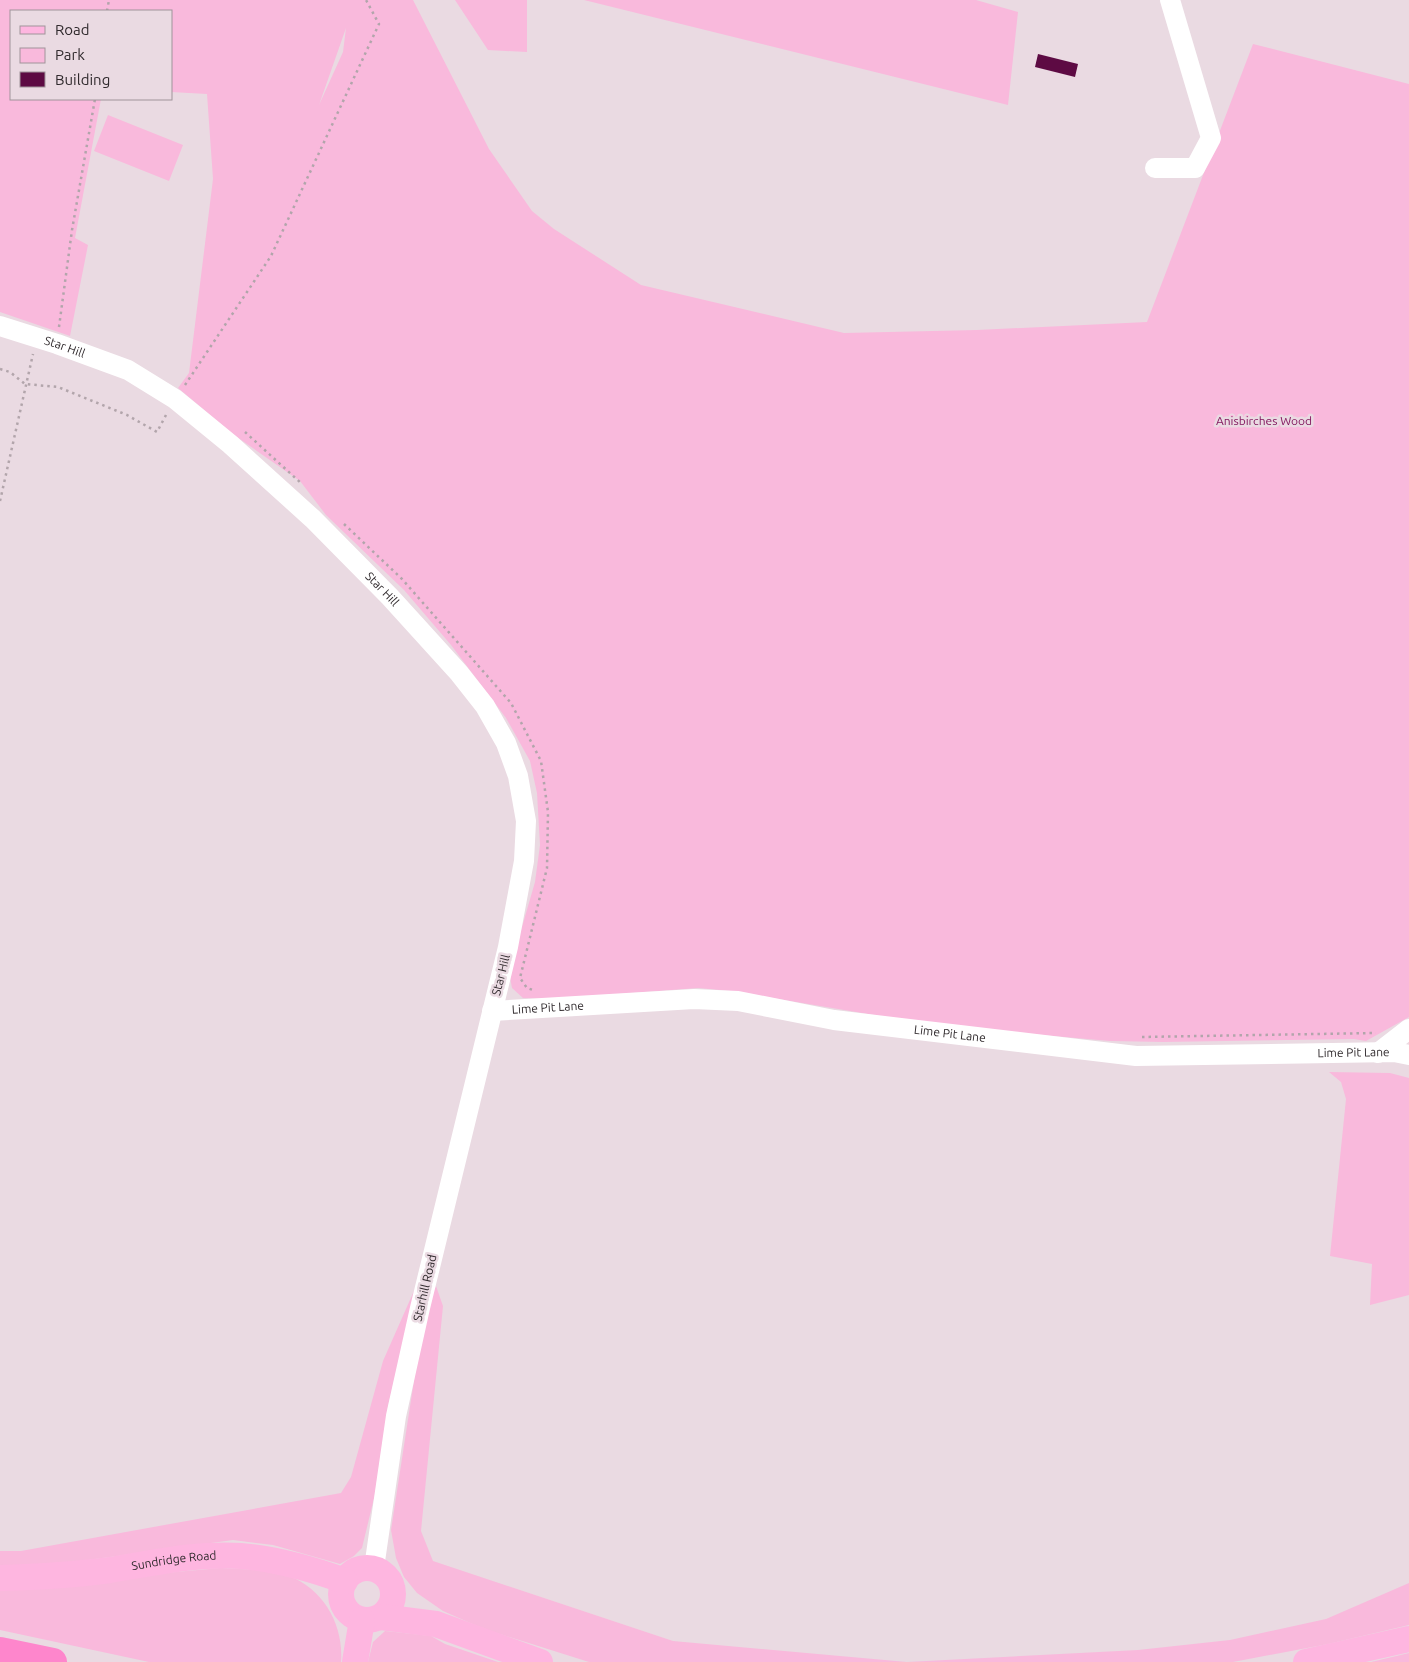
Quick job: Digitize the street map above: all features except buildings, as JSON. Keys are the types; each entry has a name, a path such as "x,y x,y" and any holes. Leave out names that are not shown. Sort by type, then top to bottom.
{"highway":[{"path":"0,1651 53,1662"}],"main road":[{"name":"Sundridge Road","path":"0,1578 42,1577 108,1570 180,1558 241,1556 293,1564 345,1581"},
{"path":"436,1624 408,1602 383,1575 357,1569 345,1581 342,1588 343,1604 348,1612 371,1618 436,1624 540,1662"},
{"path":"355,1662 371,1618 391,1605 394,1598 383,1575"},
{"path":"1306,1662 1409,1639"}],"street":[{"path":"1155,168 1195,168 1211,138 1170,0"},
{"name":"Star Hill","path":"0,326 57,344 184,391 390,597 460,673 485,706 506,743 518,776 526,821 524,862 508,946 492,1011"},
{"name":"Lime Pit Lane","path":"492,1011 694,999 721,1000 738,1001 834,1020 1136,1056 1394,1052 1409,1055"},
{"name":"Starhill Road","path":"383,1575 396,1416 422,1299 492,1011"},
{"path":"1378,1053 1409,1029"}],"path":[{"path":"0,369 10,372 25,384 58,387 127,415 157,432 271,256 380,24 366,0"},
{"path":"57,344 72,230 95,100"},
{"path":"0,501 25,384 37,338"},
{"path":"242,430 306,488"},
{"path":"340,520 402,578 511,703 541,761 548,812 547,868 520,978 527,988 536,991"},
{"path":"1140,1037 1379,1032 1378,1053"}],"green space":[{"name":"Anisbirches Wood","path":"0,0 413,0 489,149 532,211 554,229 641,285 844,333 977,330 1147,322 1253,44 1409,84 1409,1017 1366,1041 1354,1039 1110,1041 1006,1032 886,1017 731,991 698,988 552,999 523,998 512,988 509,972 535,882 540,845 537,793 530,761 506,718 451,645 404,590 326,515 300,481 234,435 178,388 189,373 213,179 207,94 172,92 172,10 10,10 10,100 101,100 75,238 88,245 70,336 0,312","holes":["346,28 343,52 319,105"]},
{"path":"455,0 527,0 527,52 488,50"},
{"path":"584,0 976,0 1018,12 1008,105"},
{"path":"108,115 183,145 169,181 94,151"},
{"path":"1329,1072 1390,1073 1409,1078 1409,1295 1370,1305 1372,1264 1330,1256 1346,1099 1341,1082"},
{"path":"417,1284 388,1406 375,1494 362,1548 354,1556 340,1564 273,1545 233,1540 66,1563 0,1569 0,1551 21,1551 341,1493 351,1477 383,1361"},
{"path":"436,1286 443,1306 421,1531 433,1561 673,1641 907,1662 589,1662 484,1629 443,1611 417,1593 404,1577 396,1558 391,1530 415,1374 430,1298"},
{"path":"220,1568 264,1570 281,1573 301,1582 312,1590 322,1599 335,1622 339,1635 341,1662 149,1662 0,1630 0,1588"},
{"path":"1409,1583 1409,1625 1328,1644 1233,1662 907,1662 1138,1650 1230,1640 1326,1619"},
{"path":"385,1631 431,1636 445,1644 498,1662 368,1662 373,1642"},
{"path":"1409,1653 1409,1662 1371,1662"}]}
